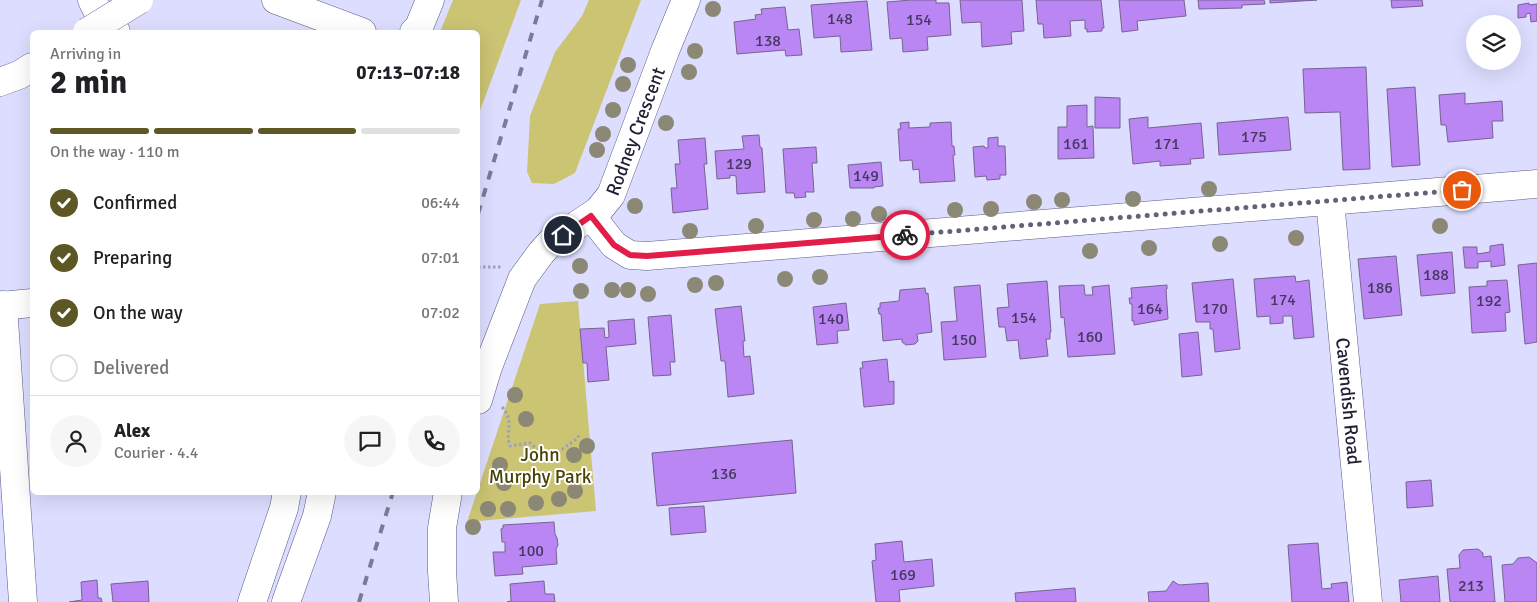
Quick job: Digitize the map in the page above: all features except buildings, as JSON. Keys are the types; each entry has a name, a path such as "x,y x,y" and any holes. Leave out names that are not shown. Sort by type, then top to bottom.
{"street":[{"path":"92,0 96,8 114,30"},
{"path":"90,30 140,0"},
{"path":"276,0 353,30"},
{"path":"416,30 430,0"},
{"name":"Rodney Crescent","path":"480,394 522,279 550,243 598,211 611,195 686,0"},
{"path":"0,82 19,75 30,68"},
{"path":"591,216 614,245 630,255 647,256 1537,184"},
{"name":"Cavendish Road","path":"1330,200 1368,602"},
{"path":"23,602 1,305 30,303"},
{"path":"252,602 284,508 286,495"},
{"path":"286,602 317,516 321,495"},
{"path":"444,602 442,528 448,495"}],"path":[{"path":"480,400 501,406 508,414 510,426 508,442 510,446 530,443 546,457 561,450 578,438 579,433"}],"green space":[{"path":"453,0 521,0 480,111 480,30 441,30"},
{"path":"589,0 641,0 575,173 554,184 532,183 527,172 530,116 555,52 582,16"},
{"name":"John Murphy Park","path":"578,301 596,511 467,522 476,495 480,495 480,483 540,304"}],"railway":[{"path":"480,207 542,0"},
{"path":"359,602 392,495"}],"way so far":[{"path":"905,235 1462,190"}],"route":[{"path":"563,235 591,216 614,245 630,255 647,256 905,235"}]}
